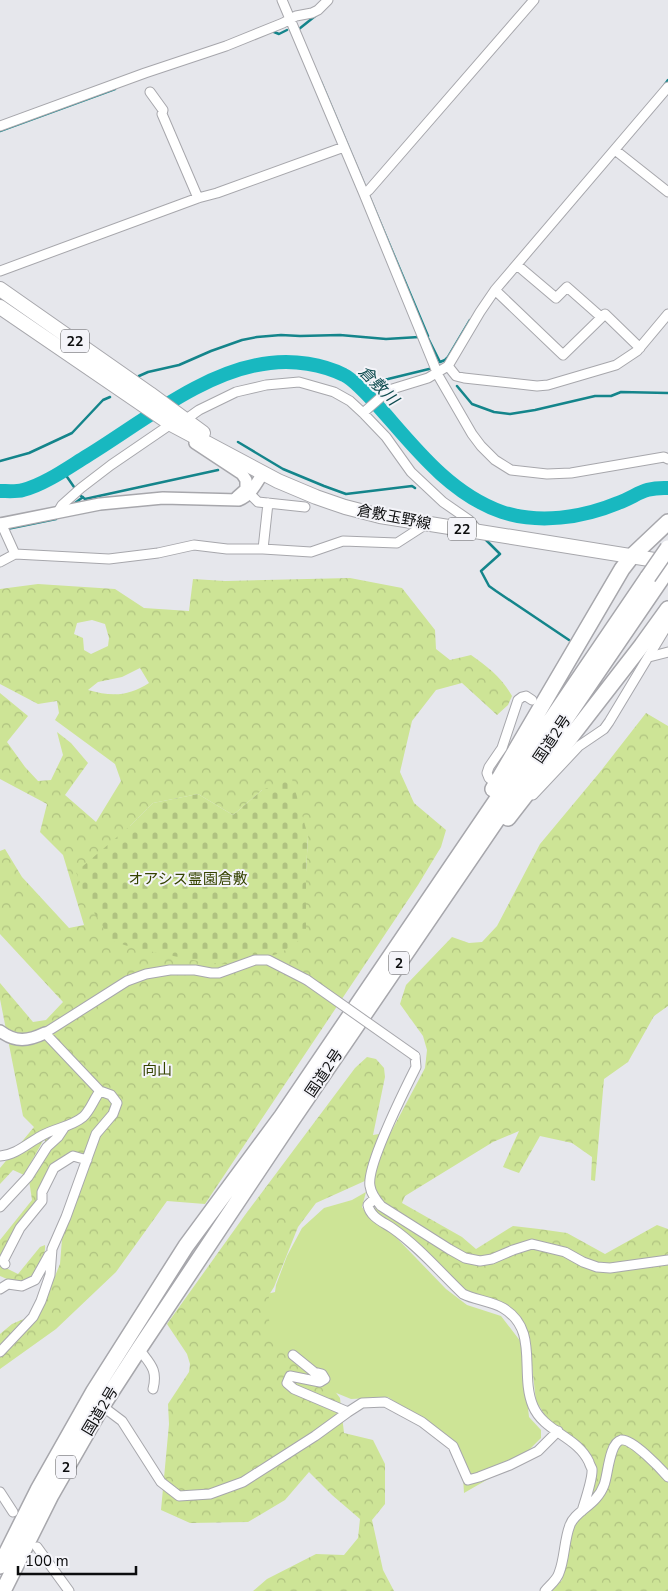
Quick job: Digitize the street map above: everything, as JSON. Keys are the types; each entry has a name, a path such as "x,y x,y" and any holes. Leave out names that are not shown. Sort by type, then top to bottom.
{"highway":[{"name":"2","path":"441,891 496,783 622,569 632,556 668,522"},
{"name":"国道2号","path":"0,1566 38,1490 94,1391 186,1246 282,1116 441,891 659,575 668,548"},
{"name":"2","path":"441,891 528,794 668,609"},
{"name":"国道2号","path":"3,1591 51,1495 138,1348 441,891"}],"main road":[{"name":"倉敷玉野線","path":"0,289 150,394 178,420"},
{"name":"倉敷玉野線","path":"0,306 137,401 178,420 263,474 316,497 380,516 668,562"}],"street":[{"path":"282,0 344,147 367,192 438,373 472,434 495,460 511,470 521,472 559,474 667,457"},
{"path":"0,126 145,73 226,46 296,16 312,13 328,0"},
{"path":"367,192 534,0"},
{"path":"364,412 389,390 419,381 438,373 448,366 495,290 668,87"},
{"path":"150,92 162,110 162,114 198,198"},
{"path":"0,271 198,198 217,193 344,147"},
{"path":"615,150 668,192"},
{"path":"517,265 556,298 567,287 601,317"},
{"path":"495,290 563,355 604,314 638,346"},
{"path":"448,366 456,376 464,378 537,386 548,385 616,365 630,357 668,314"},
{"path":"58,512 62,505 81,488 111,465 178,420 236,392 266,385 299,382 334,392 364,412 381,431 411,472 443,502 469,520 478,531"},
{"path":"178,420 192,441 242,474 246,480 246,489 232,500"},
{"path":"15,554 1,523 100,504 163,498 232,500 244,497 249,493 263,474"},
{"path":"249,493 258,502 305,507"},
{"path":"263,549 268,503"},
{"path":"0,562 15,554 109,559 158,553 194,545 227,549 311,552 343,541 397,543 428,523"},
{"path":"528,794 533,795 579,746 604,728 609,722 668,624"},
{"path":"649,656 668,652"},
{"path":"496,783 486,773 489,766 502,748 518,700 526,696 532,700"},
{"path":"600,716 609,722"},
{"path":"0,1031 8,1037 20,1041 31,1039 45,1033 127,980 146,974 170,970 195,970 219,973 256,960 268,960 307,980 415,1056 416,1067 376,1155 369,1185 381,1206 465,1258 492,1259 532,1244 565,1252 597,1267 610,1268 668,1260"},
{"path":"0,1289 8,1284 22,1286 35,1280 52,1249 66,1217 96,1134 113,1114 117,1103 111,1095 100,1091 45,1033"},
{"path":"0,1156 6,1156 42,1135 64,1128 83,1117 100,1091"},
{"path":"0,1207 28,1176 47,1146 58,1137 64,1128"},
{"path":"5,1264 3,1261 20,1228 42,1201 42,1192 54,1168 73,1156 87,1160"},
{"path":"375,1198 368,1205 372,1214 418,1250 463,1294 501,1307 509,1312 518,1323 524,1333 528,1382 534,1407 540,1417 552,1428 572,1441 585,1454 592,1469 582,1511"},
{"path":"0,1352 33,1317 50,1275 52,1249"},
{"path":"138,1348 151,1365 156,1377 153,1388"},
{"path":"294,1355 314,1372 322,1374 326,1379 320,1382 290,1376 287,1383 294,1389 348,1412"},
{"path":"102,1406 122,1421 161,1482 179,1496 210,1494 243,1482 316,1436 362,1403 385,1402 422,1422 453,1446 468,1480 510,1465 538,1451 558,1431"},
{"path":"545,1591 559,1575 570,1523 598,1498 604,1485 610,1456 616,1443 620,1440 633,1444 668,1477"},
{"path":"0,1492 13,1512"},
{"path":"37,1547 68,1591"}],"green space":[{"name":"向山","path":"350,578 402,588 435,630 436,649 450,660 471,655 494,673 512,696 508,705 497,715 462,683 436,690 412,721 400,772 414,803 446,830 441,847 418,885 205,1204 167,1201 116,1272 56,1329 0,1369 0,1334 12,1324 40,1312 60,1264 62,1239 88,1162 66,1157 47,1173 35,1205 0,1256 0,1240 32,1200 29,1180 50,1151 44,1139 24,1175 13,1170 0,1184 0,1168 34,1127 23,1116 0,999 0,983 33,1022 46,1020 63,1002 0,934 0,851 5,849 22,877 69,928 84,925 63,855 40,832 47,804 0,779 0,693 28,716 7,742 38,781 51,780 63,755 57,732 71,743 88,763 65,795 96,822 121,781 115,764 55,720 59,713 57,701 38,704 0,684 0,589 38,584 115,589 144,608 189,611 193,579 225,581","holes":["92,620 105,624 109,638 108,646 91,654 84,650 83,638 74,634 77,623","140,668 149,683 134,691 120,694 105,694 88,690 98,682 122,677","262,790 308,836 306,872 130,826 153,803 198,794 233,815"]},
{"path":"646,713 668,726 668,1006 654,1016 628,1062 604,1079 595,1181 591,1180 592,1157 572,1143 540,1136 519,1173 503,1167 519,1131 493,1142 405,1196 402,1203 462,1237 476,1249 513,1226 567,1233 605,1254 657,1225 668,1229 668,1591 552,1591 562,1580 573,1525 586,1513 589,1456 580,1443 555,1427 536,1401 530,1348 521,1322 473,1296 374,1212 372,1207 381,1210 374,1185 367,1180 316,1203 298,1227 269,1295 268,1312 272,1340 290,1358 331,1386 340,1398 344,1433 373,1440 385,1464 385,1504 372,1520 383,1570 394,1591 253,1591 267,1579 316,1554 344,1555 358,1538 360,1519 309,1472 285,1500 248,1522 190,1523 161,1510 169,1424 168,1404 189,1372 190,1364 187,1354 167,1324 245,1215 355,1068 367,1057 376,1059 384,1068 385,1077 373,1135 391,1132 425,1068 427,1050 423,1036 400,1004 406,985 452,937 469,943 482,942 497,926 540,844"},
{"name":"オアシス霊園倉敷","path":"292,779 308,836 306,935 281,953 255,960 227,964 203,962 134,948 112,941 88,903 76,872 130,826 153,803 198,794 233,815 262,790"},
{"path":"366,1192 362,1207 370,1219 388,1229 446,1289 467,1305 501,1316 521,1342 529,1417 541,1430 541,1438 516,1463 464,1493 462,1459 456,1445 388,1397 351,1399 329,1390 272,1346 266,1311 267,1294 275,1292 287,1256 302,1228 324,1208 352,1200"},
{"path":"45,1245 41,1265 28,1283 21,1285 0,1276 0,1265 18,1274 40,1247"}],"waterway":[{"path":"299,29 319,13"},
{"path":"274,32 279,34 287,30"},
{"path":"663,87 668,80"},
{"path":"321,82 428,336"},
{"path":"0,131 115,89"},
{"path":"440,362 448,357 470,320"},
{"path":"139,376 179,365 211,351 257,337 281,335 340,335 386,339 419,337"},
{"path":"427,336 440,362"},
{"name":"倉敷川","path":"0,491 23,490 48,480 174,400 222,376 246,368 270,363 289,362 317,366 335,371 349,378 372,399 424,457 452,484 484,504 502,512 531,518 575,516 604,508 647,490 668,488"},
{"path":"355,384 388,379 429,369"},
{"path":"457,386 472,404 494,412 510,414 595,396 611,396 621,392 668,393"},
{"path":"0,461 29,453 72,433 103,400 110,397"},
{"path":"238,442 283,469 346,494 412,486 415,488"},
{"path":"81,496 85,499 218,470"},
{"path":"63,471 74,487"},
{"path":"75,503 83,497"},
{"path":"7,529 56,519"},
{"path":"486,540 500,554 481,571 489,586 569,640"}]}
